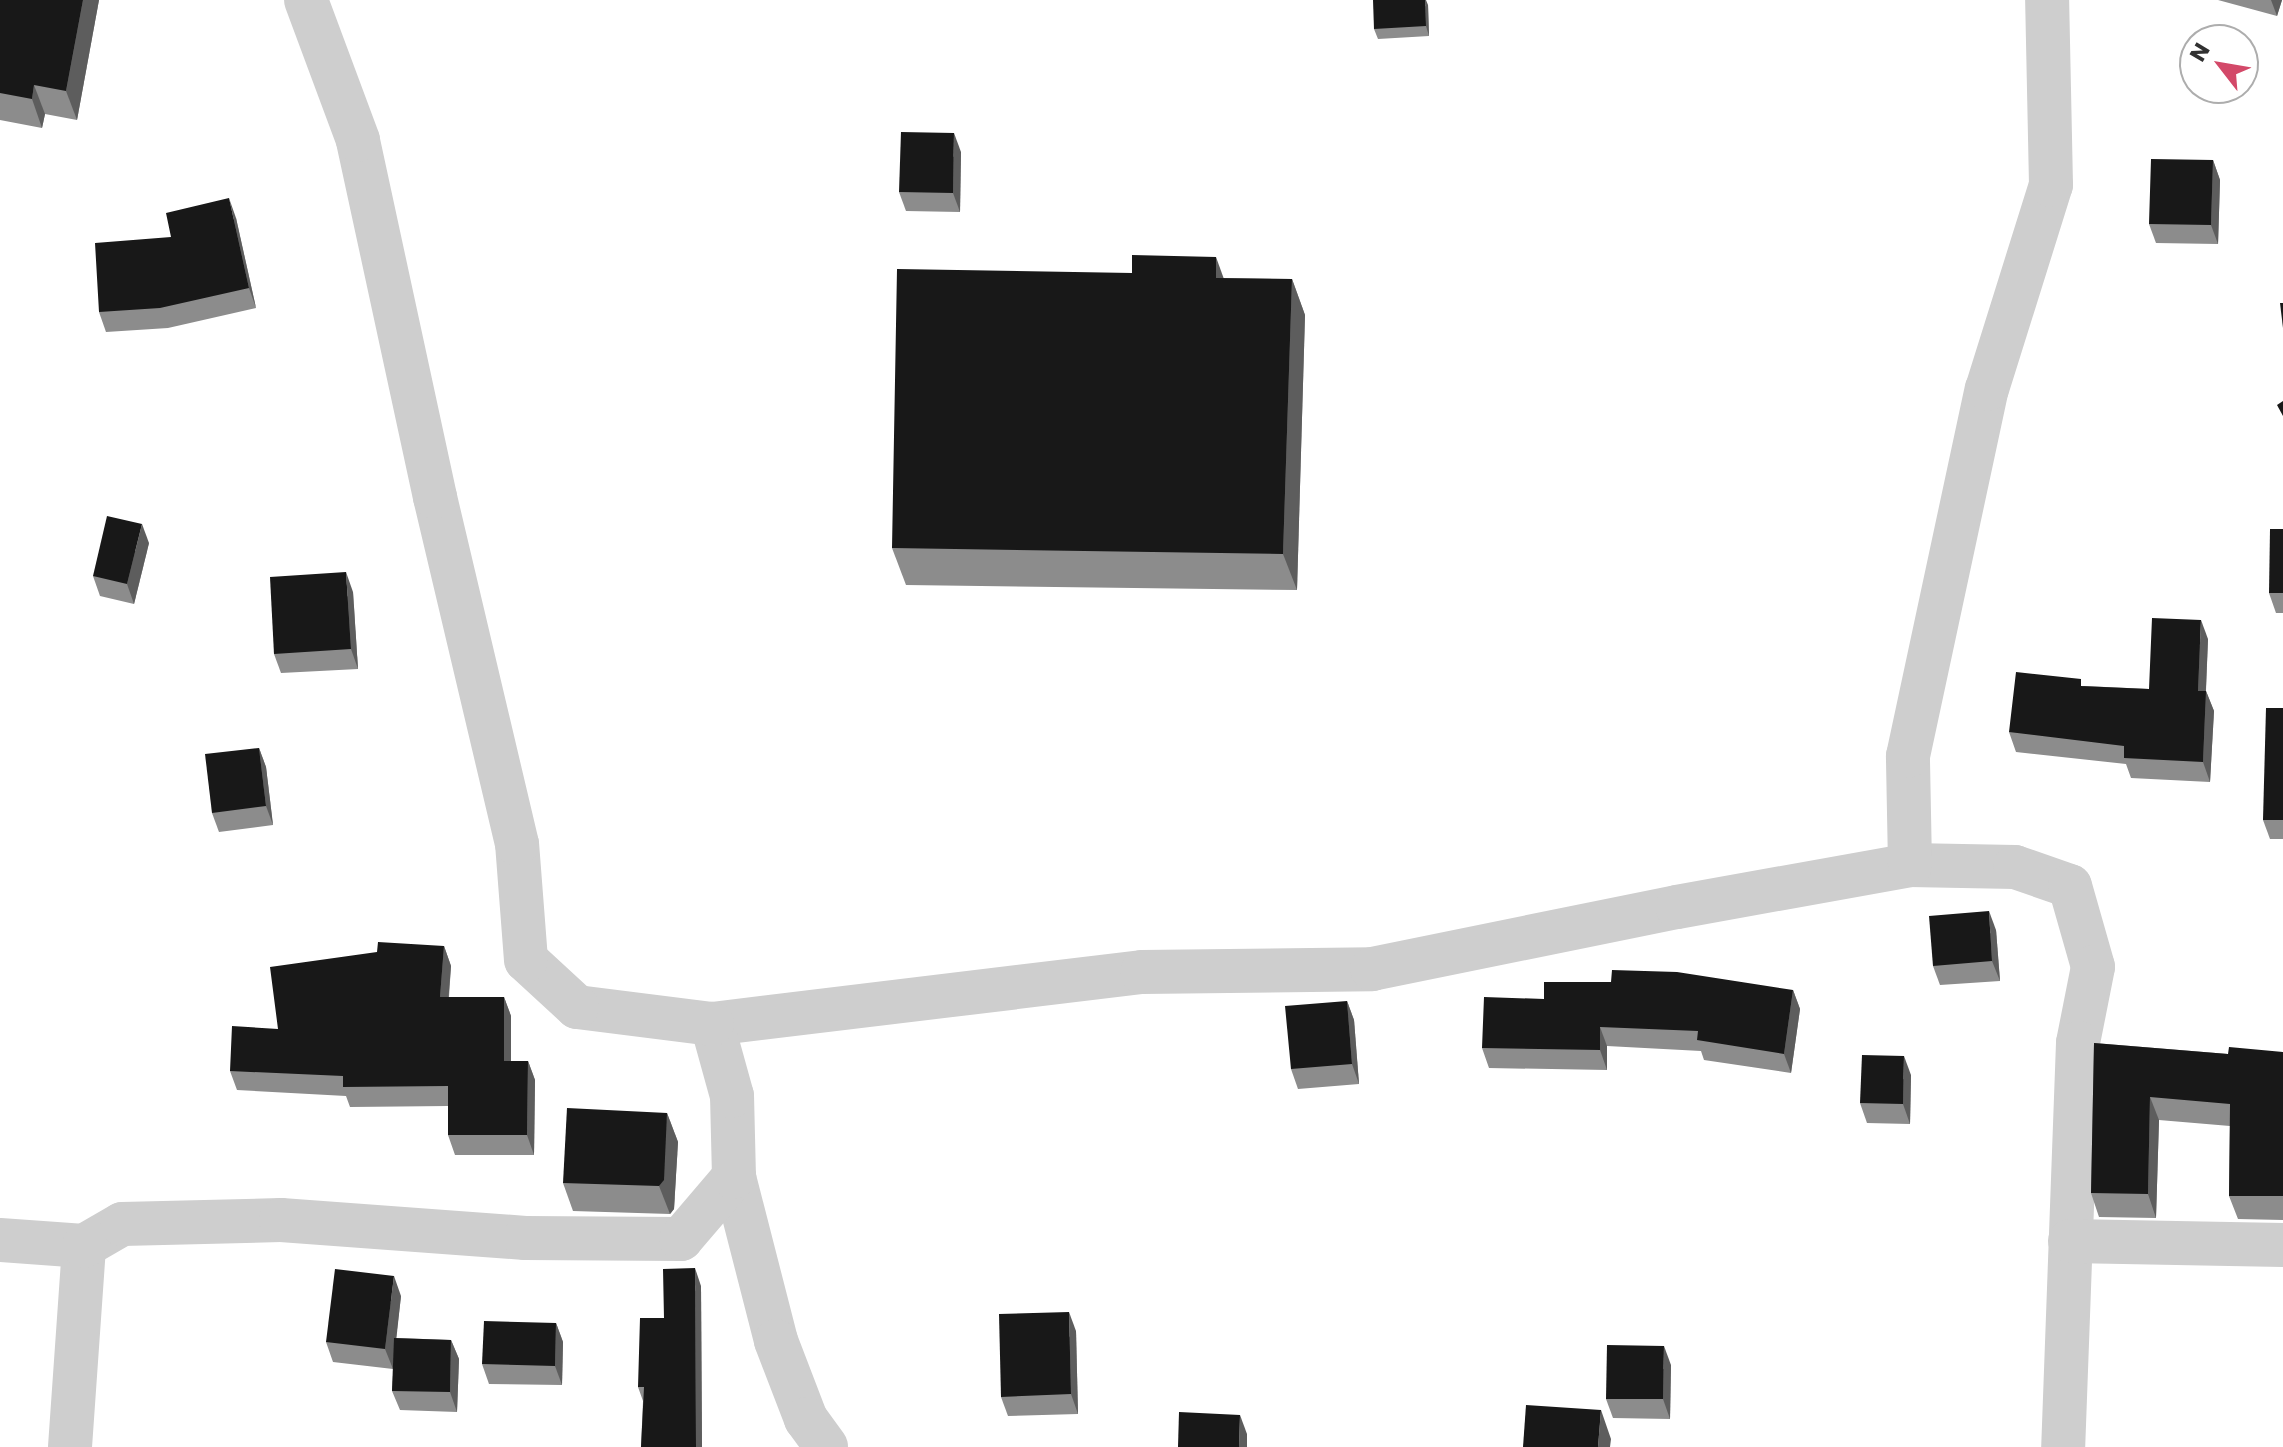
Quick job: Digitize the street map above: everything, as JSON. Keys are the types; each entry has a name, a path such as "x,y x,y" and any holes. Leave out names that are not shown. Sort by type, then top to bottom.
{"street":[{"path":"306,0 358,140 435,497 517,844 526,960 577,1007 712,1024 1142,972 1372,969 1677,907 1910,865 2015,867 2070,886 2093,967 2078,1043 2063,1447"},
{"path":"1910,865 1908,756 1987,389 2051,185 2047,0"},
{"path":"712,1024 732,1096 734,1177 776,1341 811,1438"},
{"path":"0,1240 84,1246 122,1224 281,1220 525,1238 681,1239 734,1177"},
{"path":"2070,1241 2283,1245"},
{"path":"70,1447 84,1246"}],"building":[{"path":"0,0 83,0 66,91 34,85 32,99 0,93"},
{"path":"1373,0 1425,0 1426,26 1374,29"},
{"path":"901,132 954,133 953,193 899,192"},
{"path":"2151,159 2213,160 2211,225 2149,224"},
{"path":"229,198 249,288 160,308 99,312 95,243 171,237 166,213"},
{"path":"1132,255 1216,257 1216,278 1292,279 1283,554 892,548 897,269 1132,273"},
{"path":"2283,401 2283,416 2277,405"},
{"path":"107,516 142,524 127,584 93,576"},
{"path":"2270,529 2283,529 2283,593 2269,593"},
{"path":"346,572 351,649 274,654 270,577"},
{"path":"2152,618 2201,620 2198,691 2206,691 2203,762 2124,758 2124,746 2009,732 2016,672 2081,679 2081,686 2149,689"},
{"path":"2266,708 2283,708 2283,820 2263,820"},
{"path":"259,748 266,806 212,813 205,754"},
{"path":"1989,911 1992,961 1933,966 1929,916"},
{"path":"378,942 444,946 440,997 504,997 504,1061 528,1061 527,1135 448,1135 448,1086 343,1087 343,1076 230,1071 232,1026 278,1029 270,967 377,952"},
{"path":"1612,970 1677,972 1793,990 1784,1054 1697,1040 1698,1031 1600,1027 1600,1050 1482,1048 1484,997 1544,999 1544,982 1611,982"},
{"path":"1347,1001 1352,1064 1291,1069 1285,1006"},
{"path":"2094,1043 2228,1054 2229,1047 2283,1052 2283,1196 2229,1196 2230,1104 2150,1097 2148,1194 2091,1193"},
{"path":"1862,1055 1904,1056 1903,1104 1860,1103"},
{"path":"567,1108 667,1113 664,1180 659,1186 563,1183"},
{"path":"695,1268 696,1447 641,1447 644,1387 638,1387 640,1318 664,1318 663,1269"},
{"path":"335,1269 394,1276 385,1349 326,1342"},
{"path":"1069,1312 1071,1394 1001,1397 999,1314"},
{"path":"484,1321 556,1323 555,1366 482,1364"},
{"path":"394,1338 451,1340 450,1392 392,1391"},
{"path":"1607,1345 1664,1346 1663,1399 1606,1399"},
{"path":"1526,1405 1601,1410 1598,1447 1523,1447"},
{"path":"1179,1412 1240,1415 1239,1447 1178,1447"}]}
